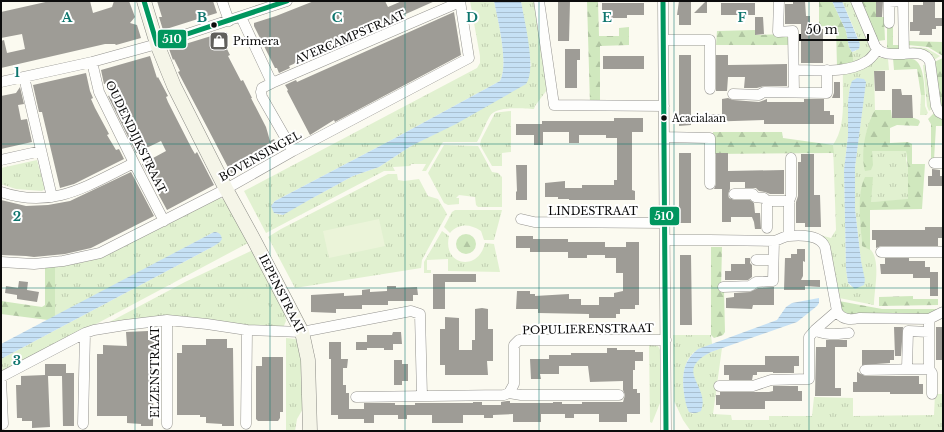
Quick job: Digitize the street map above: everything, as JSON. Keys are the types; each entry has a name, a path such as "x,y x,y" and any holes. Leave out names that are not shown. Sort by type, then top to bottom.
{"street":[{"name":"IEPENSTRAAT","path":"144,1 157,44 174,86 226,189 256,242 302,332 308,360 310,431"},
{"path":"222,1 229,21"},
{"path":"1,82 92,62 157,44 287,1"},
{"path":"539,1 554,105 664,106"},
{"path":"663,1 666,431"},
{"path":"779,1 778,32 793,31 794,92"},
{"path":"856,1 878,50 884,54 922,54 929,58 936,106 939,112 943,114"},
{"path":"889,23 889,2 903,1 904,54"},
{"name":"AVERCAMPSTRAAT","path":"272,84 460,2"},
{"name":"BOVENSINGEL","path":"1,262 34,264 55,262 100,253 226,189 293,151 469,58 460,2"},
{"path":"241,17 272,84 262,88 262,97 293,151"},
{"path":"664,40 710,40 710,89"},
{"path":"794,70 838,70 863,63 872,57 878,50"},
{"name":"OUDENDIJKSTRAAT","path":"92,62 99,92 164,220"},
{"path":"733,94 759,95 764,92 827,93 827,70"},
{"path":"24,77 52,197"},
{"path":"664,137 710,138 710,184"},
{"path":"1,160 41,150"},
{"path":"789,236 789,201 792,196 791,158"},
{"path":"1,192 34,199 64,195 77,191 134,163"},
{"path":"734,194 753,194 755,197 764,198 767,201 789,201"},
{"path":"767,201 767,228"},
{"name":"LINDESTRAAT","path":"521,218 534,222 665,223"},
{"path":"665,240 774,241 789,236 810,236 824,243 839,315 849,319 928,319 943,312"},
{"path":"723,287 750,286 756,282 773,281 774,241"},
{"path":"881,252 943,252"},
{"path":"756,260 773,260"},
{"path":"302,332 411,311 420,314 422,396"},
{"path":"719,386 753,386 771,380 809,379 810,337 815,330 837,311"},
{"path":"928,319 929,369 932,373 932,394"},
{"name":"ELZENSTRAAT","path":"3,424 1,378 84,333 125,325 167,320 247,330 302,332"},
{"name":"ELZENSTRAAT","path":"167,320 167,424"},
{"path":"246,424 247,330"},
{"path":"815,330 828,334 849,333"},
{"path":"907,369 908,331 929,332"},
{"path":"83,424 84,333"},
{"name":"POPULIERENSTRAAT","path":"509,393 513,389 514,384 514,345 519,340 666,340"},
{"path":"865,370 929,369"},
{"path":"356,397 504,395 509,393 521,395 619,395"}],"green space":[{"path":"470,1 494,1 503,53 502,74 500,81 275,201 273,203 274,213 281,215 353,176 379,167 411,146 488,105 531,66 521,1 535,1 549,87 534,109 510,108 498,110 490,116 477,142 443,142 426,171 422,171 426,164 411,164 410,166 393,167 395,171 384,171 266,233 244,191 477,68 480,63 480,56"},
{"path":"587,1 598,1 599,36 619,36 619,28 629,27 629,45 600,46 600,104 590,104"},
{"path":"819,1 832,1 846,31 854,64 837,67 836,27 819,26"},
{"path":"842,1 851,1 873,49 873,52 854,64 852,52 856,51 858,38"},
{"path":"860,1 876,2 876,17 884,17 885,40 878,41"},
{"path":"887,24 893,24 893,45 900,45 897,51 887,51"},
{"path":"755,30 756,35 788,34 788,45 716,45 717,31"},
{"path":"907,41 943,42 943,56 928,47 908,45"},
{"path":"906,48 926,48 940,56 934,60 929,52"},
{"path":"876,57 888,59 889,70 874,71 875,110 871,117 866,134 864,166 872,151 906,151 908,169 908,200 871,202 861,192 860,207 862,246 871,250 876,262 874,305 839,298 829,245 820,235 831,238 836,230 833,145 842,119 843,72","holes":["865,86 855,167 855,209 862,270 851,287 848,283 846,269 844,170 848,136 848,101 850,87"]},
{"path":"893,58 910,58 919,64 923,74 925,95 921,95 917,69 894,70"},
{"path":"943,58 943,111 941,109 934,62"},
{"path":"927,64 933,108 929,111 927,106 923,65"},
{"path":"921,95 925,95 925,106 928,113 926,115 920,115"},
{"path":"875,110 891,110 892,118 914,118 919,120 920,122 918,126 897,125 890,128 890,143 908,142 912,144 912,164 925,164 922,209 870,210 870,250 862,246 860,220 860,201 862,184 865,177 873,177 871,202 908,199 908,169 906,151 872,151 873,165 871,170 865,171 863,156 865,139 869,123"},
{"path":"511,111 511,152 502,153 502,166 492,166 480,145 481,140 495,113"},
{"path":"935,112 943,118 943,126 936,126 934,160 931,159 931,124 928,119"},
{"path":"713,132 782,132 783,138 833,145 834,153 713,154"},
{"path":"444,145 478,146 492,172 498,173 502,177 502,207 478,207 476,205 475,197 459,195 456,198 459,198 459,204 448,205 444,203 428,173"},
{"path":"37,160 45,189 42,191 16,189 1,184 1,168"},
{"path":"388,174 397,174 398,180 404,181 419,179 428,196 438,199 447,214 422,260 421,268 295,288 268,237"},
{"path":"217,196 226,201 248,243 98,323 1,372 1,359 214,246 218,232 214,232 55,317 55,267 84,262 96,258"},
{"path":"455,210 502,210 494,240 484,240 481,231 469,226 457,227 450,233 444,227 452,212"},
{"path":"379,219 385,246 329,258 323,231"},
{"path":"442,231 449,236 448,246 451,254 455,259 462,262 469,262 475,259 481,253 485,243 494,244 500,272 448,271 448,259 427,260 427,270 431,270 431,273 424,273 424,262"},
{"path":"466,234 473,237 476,244 473,251 466,254 459,251 456,244 459,237"},
{"path":"711,247 722,247 721,290 724,290 725,332 723,335 714,338 711,335"},
{"path":"253,250 285,315 286,321 283,328 278,329 156,316 102,326 185,282"},
{"path":"55,267 55,317 48,320 1,314 1,301 42,307 45,305 45,268"},
{"path":"244,293 247,294 248,300 267,303 272,314 267,313 262,315 254,311 247,317 241,314 238,305"},
{"path":"913,296 913,299 938,299 938,305 879,306 879,297"},
{"path":"839,301 882,309 938,309 930,315 847,315 842,313"},
{"path":"673,335 711,335 712,344 694,352 685,367 683,383 685,399 690,412 693,414 700,392 694,378 693,368 702,356 722,348 713,414 731,415 732,420 769,420 769,416 812,416 814,397 853,398 853,416 934,415 935,394 943,394 943,431 690,430 683,420 674,401"},
{"path":"286,338 296,339 302,354 304,407 297,419 295,431 286,431"},
{"path":"649,345 658,346 660,350 660,403 652,423 650,422"}],"water":[{"path":"494,1 521,1 530,56 529,77 526,84 456,124 411,146 379,167 353,176 283,215 274,213 271,206 275,201 500,81 502,74 503,53"},
{"path":"832,1 842,1 860,44 859,49 852,52 849,47 846,31"},
{"path":"857,78 864,79 866,82 855,167 855,209 861,261 865,280 864,285 855,289 848,283 846,269 844,170 848,136 848,101 852,81"},
{"path":"214,232 220,234 222,239 214,246 1,359 1,344"},
{"path":"819,298 819,303 817,306 797,322 711,352 700,359 694,366 693,373 703,402 701,411 695,413 689,412 686,402 683,378 687,362 698,349 777,320 786,307 792,303"}],"building":[{"path":"50,1 90,1 93,13 112,7 114,1 129,1 135,17 130,23 137,25 141,38 116,45 105,44 1,68 1,41 4,40 7,53 25,49 22,34 1,38 1,12"},
{"path":"157,1 213,1 217,13 163,30 159,17 162,17"},
{"path":"314,1 385,1 388,7 402,1 435,1 289,66 290,68 279,73 254,26 254,23"},
{"path":"558,1 570,1 569,41 558,41"},
{"path":"679,1 691,1 691,25 679,25 679,15 677,15"},
{"path":"706,1 707,13 694,13"},
{"path":"793,1 805,1 806,16 810,16 810,29 823,29 823,63 801,63 801,24 785,24 785,4 793,4"},
{"path":"876,1 883,1 882,17 876,17"},
{"path":"923,1 935,1 935,18 943,18 943,26 936,26 936,29 932,29 932,35 919,35 920,31 910,31 910,22 913,22 913,5 923,5"},
{"path":"602,3 644,3 644,15 627,15 627,18 608,18 608,15 602,15"},
{"path":"721,3 755,3 755,15 721,15"},
{"path":"454,12 461,55 335,122 334,120 310,135 285,85 296,80 297,82"},
{"path":"755,17 763,17 764,34 755,35"},
{"path":"221,33 230,55 228,56 252,98 266,127 270,141 274,139 280,149 234,173 231,173 178,72 180,71 174,59 173,60 169,49"},
{"path":"565,49 580,49 580,60 577,60 577,88 565,88"},
{"path":"679,55 691,55 691,125 679,126"},
{"path":"716,55 728,55 728,65 787,64 787,86 744,88 745,77 728,77 727,91 716,91"},
{"path":"150,56 157,78 158,77 168,96 166,97 168,102 192,149 195,154 197,152 214,185 167,210 142,164 166,151 161,141 136,153 108,96 111,95 108,83 104,84 101,70"},
{"path":"603,56 644,56 644,69 603,69"},
{"path":"874,71 885,71 885,91 875,91"},
{"path":"86,73 93,98 91,99 109,134 107,135 116,150 119,149 124,159 74,184 60,188 42,112 39,112 33,85"},
{"path":"834,82 840,82 840,98 832,98 834,93"},
{"path":"20,87 24,104 18,105 21,120 27,119 32,142 1,149 1,96 16,93"},
{"path":"892,89 901,89 902,95 912,95 913,118 892,118"},
{"path":"728,98 733,100 759,102 767,99 767,102 804,102 804,99 824,99 824,111 830,111 830,115 834,115 834,124 764,124 764,120 704,122 704,114 722,114 722,99"},
{"path":"614,118 643,118 643,132 632,132 632,190 635,191 635,200 569,200 558,199 558,197 545,197 545,183 565,181 565,188 582,188 582,185 614,185 614,180 617,180 617,138 606,138 606,135 579,135 579,143 569,143 569,132 543,132 543,145 534,145 534,135 516,135 516,124 542,124 542,121 614,121"},
{"path":"679,153 691,153 691,223 679,223"},
{"path":"716,153 728,153 728,171 784,170 784,194 770,194 759,191 756,188 745,188 745,182 730,182 728,194 729,198 734,200 750,200 754,203 755,213 760,213 761,229 755,229 752,217 731,217 731,222 722,222 722,189 714,189 716,184"},
{"path":"801,154 814,154 814,195 820,195 821,227 805,227 805,223 796,223 798,162 801,162"},
{"path":"516,165 527,165 527,200 516,200"},
{"path":"932,169 940,170 940,176 943,176 943,186 928,186 928,176 932,176"},
{"path":"131,172 154,216 91,248 65,254 34,257 1,255 1,200 26,206 48,205 70,201"},
{"path":"925,227 943,227 943,238 938,238 938,246 881,246 876,248 876,240 872,240 872,230 925,230"},
{"path":"516,236 533,236 533,239 568,239 568,242 605,242 605,247 626,247 626,242 639,242 639,305 635,305 635,309 620,309 620,314 616,314 616,318 589,318 589,314 538,313 538,309 516,309 517,291 530,291 530,294 535,294 535,296 569,294 569,299 581,299 581,305 599,305 599,297 614,297 614,293 623,291 623,273 616,273 616,258 605,258 605,255 587,255 587,258 568,258 568,252 530,252 530,248 516,248"},
{"path":"797,249 805,249 805,262 803,261 803,276 801,280 820,280 820,287 805,286 805,290 784,290 785,258 791,258 791,254 797,254"},
{"path":"680,255 691,255 692,325 680,325"},
{"path":"745,258 750,258 750,263 752,265 752,277 748,280 725,280 725,271 731,271 731,264 745,264"},
{"path":"885,258 909,258 909,261 925,261 925,267 930,267 930,272 938,272 938,296 930,296 930,278 913,278 913,274 881,274 880,264 885,264"},
{"path":"433,274 476,274 476,282 445,282 445,309 433,309"},
{"path":"19,281 28,282 27,290 39,292 37,302 17,299 17,295 5,293 6,286 18,288"},
{"path":"387,286 396,286 396,288 417,287 418,295 413,295 413,301 388,301 388,305 362,305 362,309 336,309 336,313 311,312 311,295 344,293 344,296 362,295 362,290 370,289 370,292 387,291"},
{"path":"774,287 774,305 753,305 752,309 726,308 726,298 734,297 734,293 750,292 758,288"},
{"path":"475,309 488,309 488,329 493,329 493,361 487,361 488,375 445,375 445,365 440,365 440,329 445,329 445,317 459,318 459,350 472,350 472,340 475,340"},
{"path":"894,327 903,327 901,356 895,356"},
{"path":"936,327 943,327 943,360 936,360"},
{"path":"148,331 148,340 154,340 153,426 141,426 141,424 127,423 127,416 97,416 97,354 103,354 103,345 127,346 126,332"},
{"path":"393,332 401,332 402,344 393,344 393,350 384,350 384,348 367,348 367,350 356,350 356,342 367,342 367,335 392,335"},
{"path":"206,339 227,339 227,348 233,348 234,426 222,426 222,424 206,423 206,417 200,417 200,415 177,415 177,353 182,353 182,345 206,345"},
{"path":"826,340 847,340 847,347 835,347 835,388 841,388 841,396 815,396 816,347 826,347"},
{"path":"329,342 341,342 341,359 348,359 347,368 343,368 343,385 346,385 346,393 349,393 349,409 364,409 364,403 395,403 395,405 415,405 415,403 482,402 482,405 501,405 501,402 507,401 510,401 510,403 562,402 562,404 582,404 582,402 623,402 625,395 623,390 623,381 590,382 588,366 559,366 559,374 540,374 541,379 531,379 530,359 549,359 549,355 571,355 571,353 607,353 607,348 617,348 617,350 635,350 635,352 643,352 643,361 635,361 635,370 633,370 633,389 637,389 637,393 640,393 640,414 627,414 627,422 599,422 599,414 574,414 574,418 565,418 565,414 541,414 541,422 513,422 513,414 493,415 493,418 484,418 484,415 463,415 463,423 432,423 432,415 407,415 407,419 398,419 398,415 374,415 374,423 364,423 364,419 338,419 338,415 331,415 331,359 329,359"},
{"path":"862,350 894,350 894,360 890,360 890,363 862,365"},
{"path":"765,356 799,356 799,366 794,366 794,373 757,372 757,375 753,375 752,380 729,380 729,375 724,375 724,365 765,365"},
{"path":"262,357 283,357 283,412 280,412 280,418 278,421 258,421 256,419 256,366 262,366"},
{"path":"394,360 402,360 402,364 408,364 408,381 402,381 402,385 394,385"},
{"path":"45,364 66,364 66,373 74,373 74,426 63,426 62,376 48,376 50,427 32,428 32,421 22,421 22,418 17,418 16,385 21,385 21,376 45,375"},
{"path":"857,372 865,376 919,376 919,384 923,384 923,394 853,392 853,382 857,382"},
{"path":"773,386 798,386 798,391 802,391 802,401 765,401 765,409 720,409 720,405 716,405 716,395 720,395 720,392 769,392 773,391"}],"transit line":[{"name":"510","path":"144,1 157,44 287,1"},
{"name":"510","path":"663,1 666,431"}],"place":[{"name":"Primera","path":"219,41"},
{"name":"Acacialaan","path":"664,118"}]}
